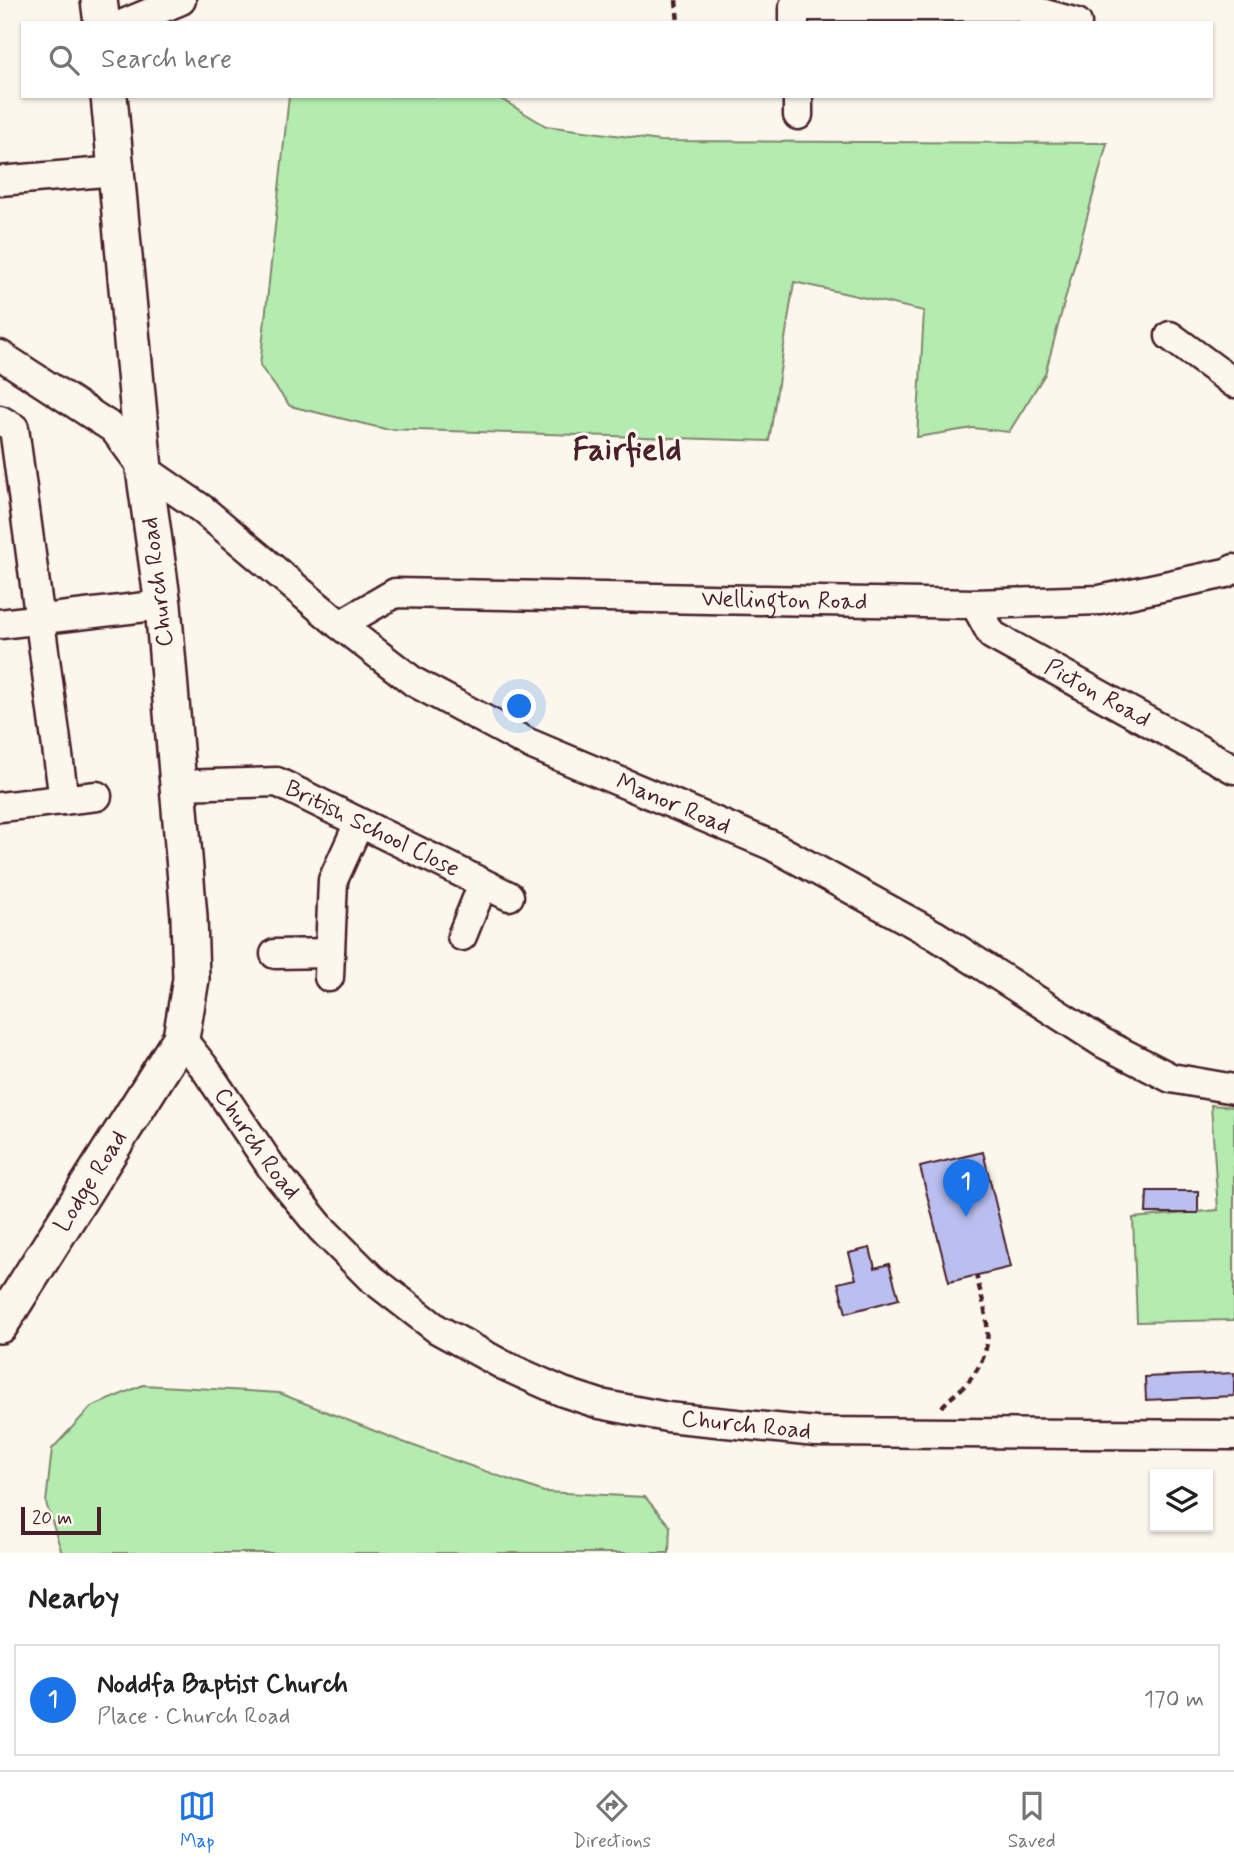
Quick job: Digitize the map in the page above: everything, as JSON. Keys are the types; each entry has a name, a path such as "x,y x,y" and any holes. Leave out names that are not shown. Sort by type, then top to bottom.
{"main road":[{"path":"99,0 102,21"},
{"name":"Church Road","path":"109,98 144,469 163,606 189,917 191,979 181,1038"},
{"name":"Lodge Road","path":"0,1325 181,1038"}],"street":[{"path":"131,21 181,0"},
{"path":"794,10 923,3 1016,3 1071,21"},
{"path":"0,181 116,171"},
{"path":"1170,336 1234,383"},
{"name":"Manor Road","path":"0,355 114,429 144,469 202,509 340,625 414,682 528,743 771,845 935,935 1103,1043 1171,1078 1234,1089"},
{"path":"7,424 11,484 40,619 64,800"},
{"name":"Wellington Road","path":"340,625 395,593 975,604 1100,600 1234,569"},
{"name":"Picton Road","path":"975,604 992,635 1234,769"},
{"path":"0,624 163,606"},
{"name":"British School Close","path":"177,785 277,782 509,896"},
{"path":"0,807 97,796"},
{"path":"275,954 330,965 333,880 359,823"},
{"name":"British School Close","path":"462,936 484,884"},
{"name":"Church Road","path":"181,1038 272,1168 321,1228 371,1278 437,1329 503,1365 563,1392 600,1404 667,1417 816,1432 1234,1435"}],"path":[{"path":"676,0 678,21"},
{"path":"936,1433 937,1414 979,1368 987,1349 989,1335 986,1313 976,1275"}],"green space":[{"path":"289,98 499,98 546,126 660,141 1107,143 1045,374 1009,432 973,428 917,437 924,311 794,282 769,441 385,429 290,406 260,366"},
{"path":"1211,1105 1234,1107 1234,1320 1137,1322 1133,1218 1218,1210"},
{"path":"143,1385 279,1393 400,1441 544,1492 645,1497 670,1526 669,1553 62,1553 46,1503 52,1449 91,1407"}],"building":[{"path":"983,1152 1011,1267 949,1282 920,1167"},
{"path":"1147,1191 1198,1191 1198,1213 1146,1213"},
{"path":"870,1248 875,1268 889,1264 899,1299 846,1313 838,1283 856,1279 849,1253"},
{"path":"1234,1373 1234,1396 1146,1400 1145,1377"}],"place":[{"name":"Noddfa Baptist Church","path":"966,1217"}],"district":[{"name":"Fairfield","path":"627,450"}]}
